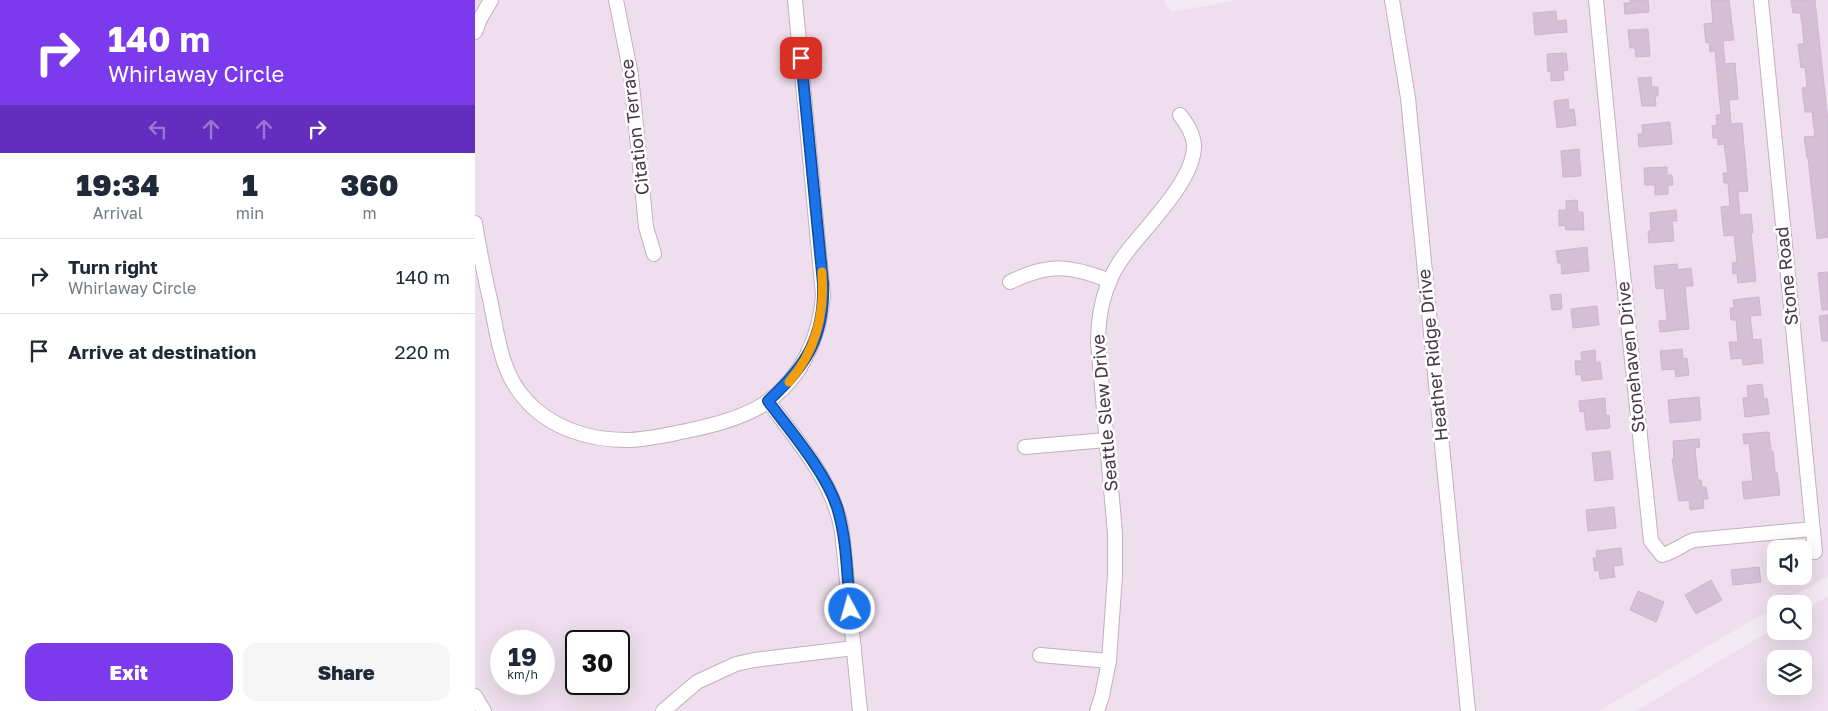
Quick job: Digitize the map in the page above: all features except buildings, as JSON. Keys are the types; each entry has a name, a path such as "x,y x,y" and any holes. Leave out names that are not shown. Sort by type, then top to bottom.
{"street":[{"path":"475,32 491,0"},
{"name":"Citation Terrace","path":"616,0 631,75 647,227 654,254"},
{"path":"475,223 496,334 505,366 524,398 551,421 570,430 598,438 644,439 706,427 748,412 768,401 789,381 804,362 817,332 823,295 795,0"},
{"name":"Heather Ridge Drive","path":"1392,0 1407,98 1469,711"},
{"name":"Stonehaven Drive","path":"1597,0 1617,217 1651,541 1662,555 1695,540 1812,529"},
{"name":"Stone Road","path":"1761,0 1815,552"},
{"name":"Seattle Slew Drive","path":"1097,711 1109,661 1115,575 1115,533 1098,325 1102,302 1119,263 1164,207 1191,161 1194,145 1192,135 1180,114"},
{"path":"1010,282 1039,270 1052,268 1079,270 1110,281"},
{"path":"768,401 828,486 837,507 843,531 860,711"},
{"path":"1025,447 1106,440"},
{"path":"663,711 697,682 736,664 754,660 854,648"},
{"path":"1040,655 1109,661"},
{"path":"475,696 484,711"}],"shaded area":[{"path":"475,0 1163,0 1171,12 1238,0 1828,0 1828,576 1795,595 1767,595 1767,611 1599,711 475,711"},
{"path":"1828,596 1828,711 1636,711 1767,632 1767,640 1812,640 1812,605"}],"slow traffic":[{"path":"789,382 804,362 817,332 822,308 822,272"}],"route":[{"path":"801,58 823,283 822,308 814,341 804,362 789,381 768,401 807,454 833,496 843,531 850,609"}]}
